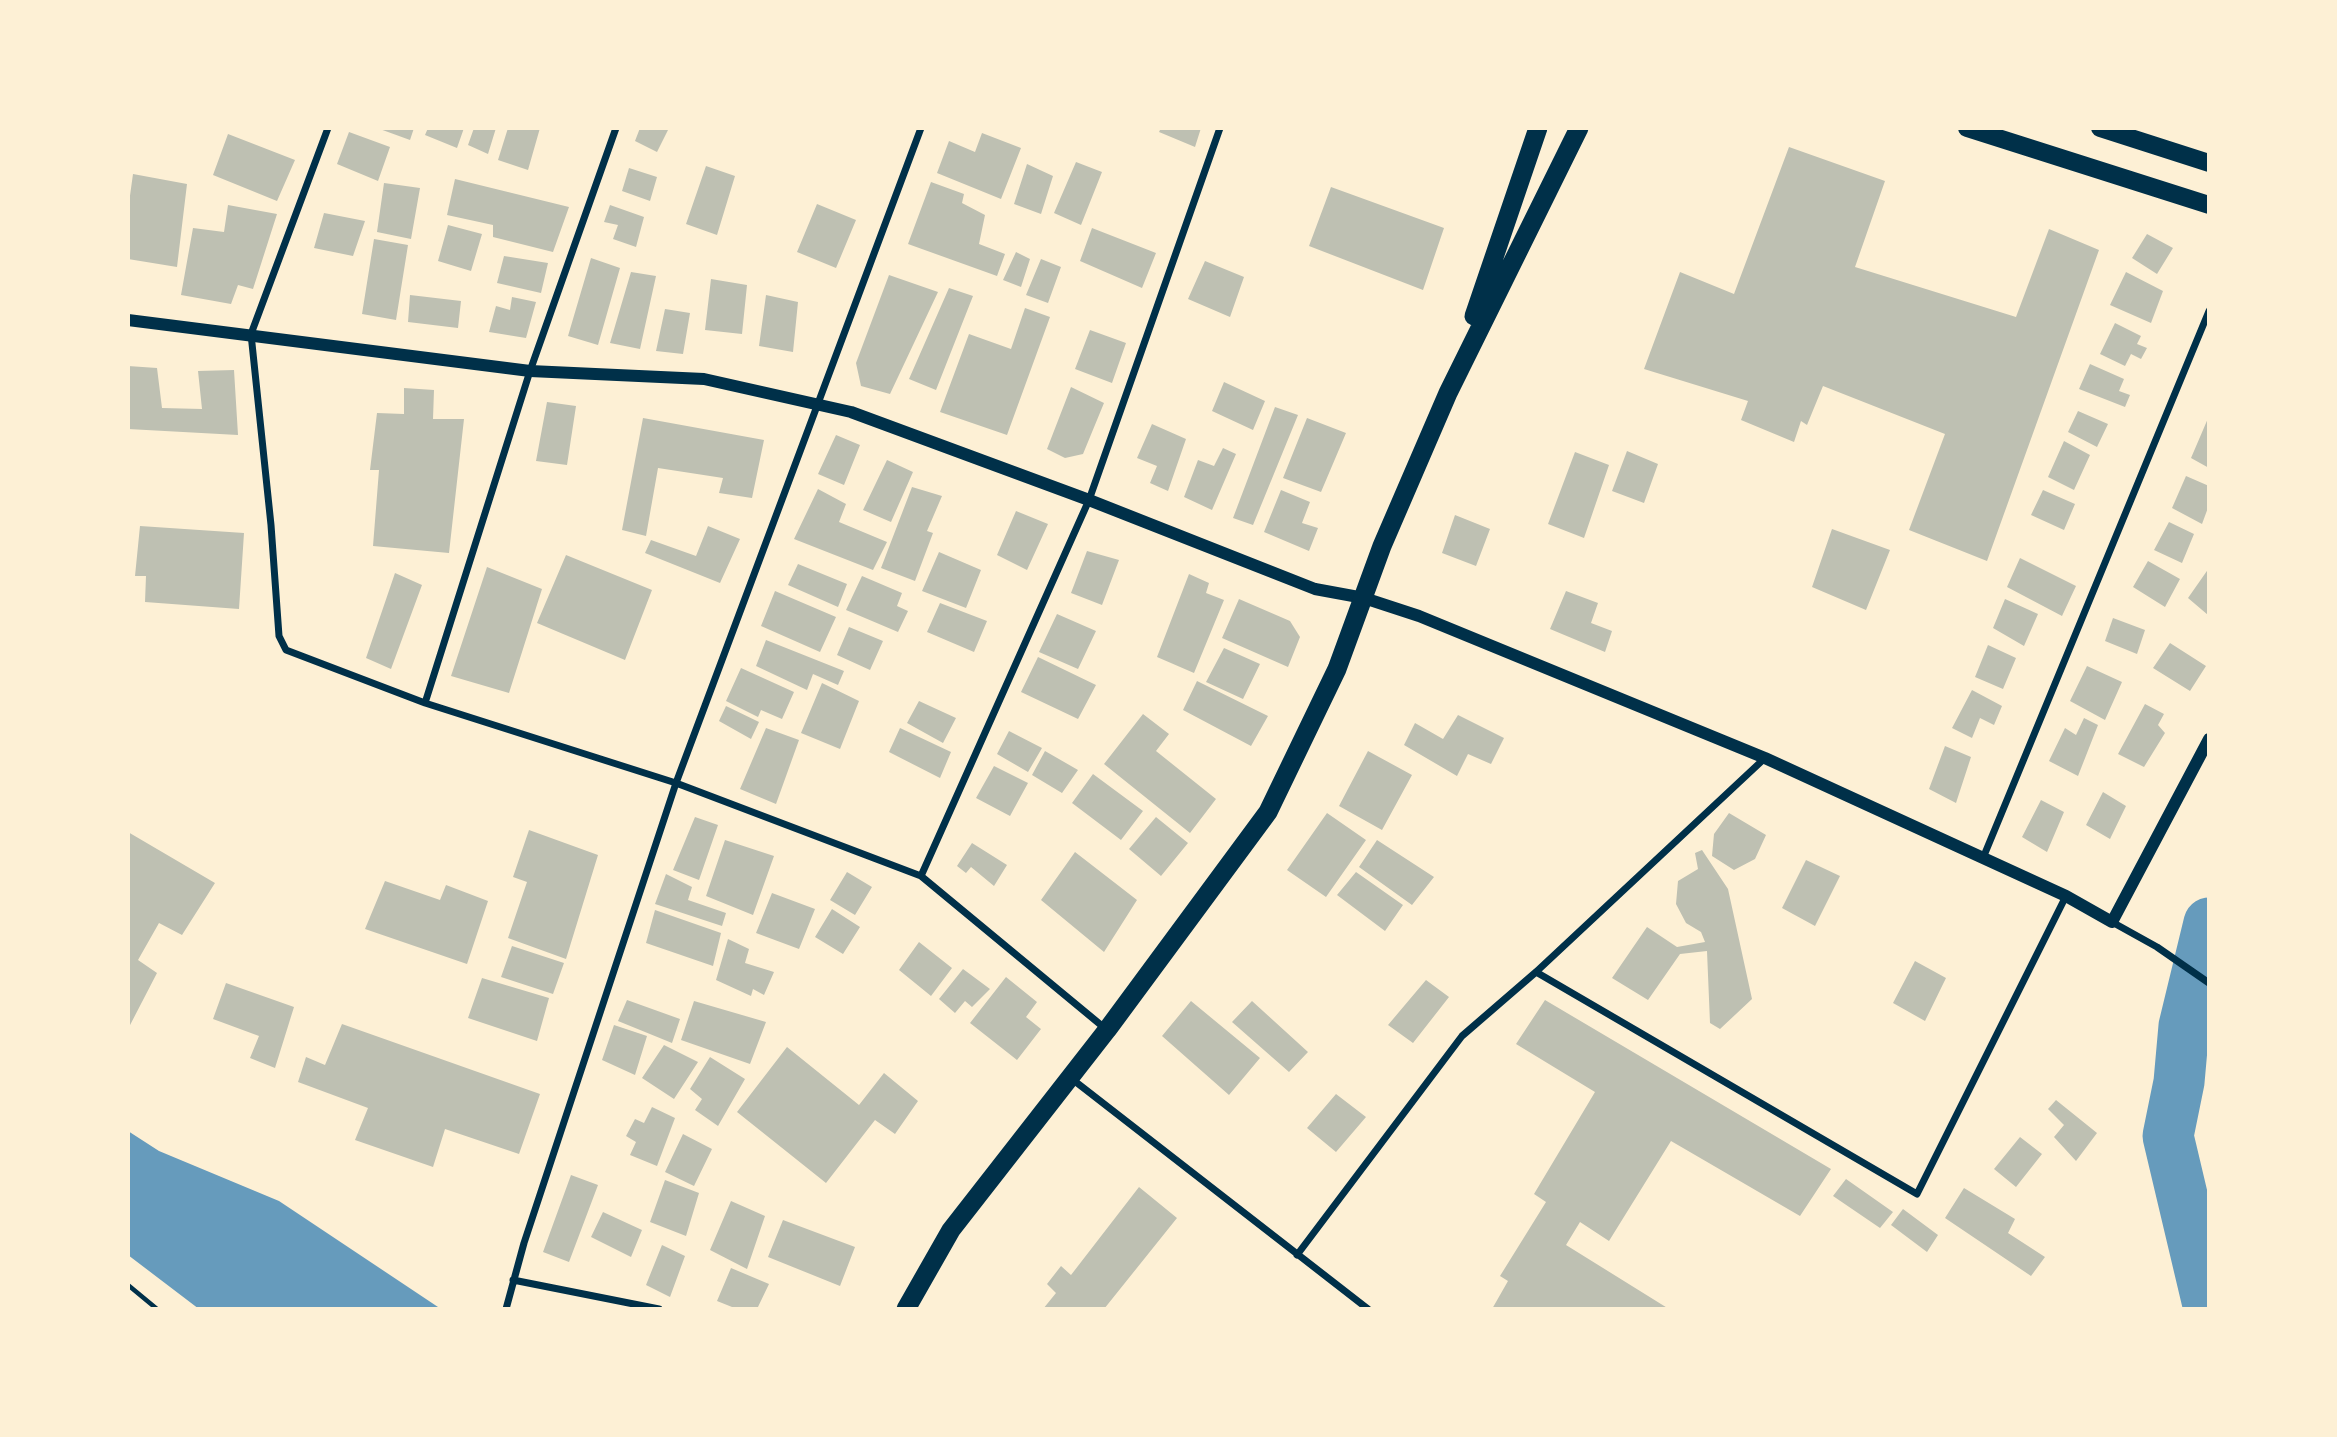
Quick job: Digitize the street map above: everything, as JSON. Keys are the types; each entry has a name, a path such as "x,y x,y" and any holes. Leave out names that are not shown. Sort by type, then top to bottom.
{"highway":[{"path":"1448,393 1538,128"},
{"path":"906,1309 951,1230 1107,1030 1268,812 1337,669 1382,546 1448,393 1579,128"}],"main road":[{"path":"1967,128 2209,205"},
{"path":"2100,128 2209,163"}],"street":[{"path":"328,128 251,334 271,525 279,636 286,650 425,703 676,783 921,876 1107,1030"},
{"path":"425,703 530,371 616,128"},
{"path":"506,1309 513,1280 676,783 921,128"},
{"path":"921,876 1089,500 1220,128"},
{"path":"1983,858 2209,311"},
{"path":"128,320 530,371 704,379 851,412 1089,500 1315,589 1364,598 1419,615 1765,758 2067,896 2157,947 2209,983"},
{"path":"2112,922 2209,739"},
{"path":"1297,1255 1462,1036 1536,972 1765,758"},
{"path":"1536,972 1917,1194 2067,896"},
{"path":"1069,1077 1367,1309"},
{"path":"513,1280 659,1309"}],"path":[{"path":"128,1285 157,1309"}],"water":[{"path":"128,1131 159,1151 279,1201 441,1309 199,1309 128,1255"}],"building":[{"path":"377,128 414,128 410,140"},
{"path":"428,128 464,128 457,148 425,135"},
{"path":"474,128 496,128 488,154 468,145"},
{"path":"508,128 540,128 528,170 498,160"},
{"path":"640,128 669,128 657,152 635,141"},
{"path":"1161,128 1201,128 1195,147 1159,132"},
{"path":"349,132 390,147 378,181 337,164"},
{"path":"982,133 1021,148 1001,199 937,173 949,141 975,152"},
{"path":"228,134 295,160 277,201 213,175"},
{"path":"1789,147 1885,181 1855,267 2016,317 2049,229 2099,250 1987,561 1909,530 1945,434 1823,386 1807,425 1801,421 1794,442 1741,420 1748,401 1644,369 1680,272 1734,294"},
{"path":"1076,162 1102,172 1081,225 1054,213"},
{"path":"1027,164 1053,176 1041,214 1014,204"},
{"path":"706,166 735,176 717,235 686,224"},
{"path":"629,168 657,177 650,201 622,191"},
{"path":"133,174 187,184 177,267 128,259 128,210"},
{"path":"455,179 569,207 553,252 493,237 493,225 447,215"},
{"path":"931,182 964,194 962,203 985,215 979,244 1005,254 997,276 908,244"},
{"path":"384,183 420,188 411,239 377,232"},
{"path":"1331,187 1444,228 1423,290 1309,246"},
{"path":"817,204 856,220 836,268 797,252"},
{"path":"228,205 277,214 253,289 238,285 231,304 181,295 193,228 224,232"},
{"path":"610,205 644,217 636,247 613,239 618,225 604,222"},
{"path":"324,213 365,221 353,256 314,248"},
{"path":"448,225 482,234 471,271 438,261"},
{"path":"1092,228 1156,253 1142,288 1080,261"},
{"path":"2147,234 2173,248 2157,274 2132,258"},
{"path":"374,239 408,245 396,320 362,314"},
{"path":"1016,252 1030,259 1021,287 1003,280"},
{"path":"504,256 548,263 541,293 497,283"},
{"path":"591,258 620,268 598,345 568,336"},
{"path":"1041,259 1061,267 1048,303 1026,295"},
{"path":"1205,261 1244,277 1230,317 1188,299"},
{"path":"631,272 656,276 640,349 610,343"},
{"path":"2126,272 2163,291 2151,323 2110,305"},
{"path":"889,275 938,292 890,394 861,386 856,363"},
{"path":"711,279 747,285 742,334 705,330"},
{"path":"949,288 973,296 936,390 909,379"},
{"path":"410,295 461,301 458,328 408,322"},
{"path":"766,295 798,302 793,352 759,346"},
{"path":"512,297 536,302 526,338 489,332 496,306 510,310"},
{"path":"1025,308 1050,317 1007,435 940,412 969,334 1011,349"},
{"path":"665,309 690,313 683,354 656,351"},
{"path":"2115,323 2141,336 2137,344 2147,348 2141,359 2131,354 2125,366 2100,354"},
{"path":"1090,330 1126,343 1112,383 1075,369"},
{"path":"2090,364 2124,379 2119,391 2130,395 2125,407 2079,389"},
{"path":"128,366 157,368 162,408 202,409 198,371 234,370 238,435 128,429"},
{"path":"1224,382 1265,401 1253,430 1212,411"},
{"path":"1071,387 1104,403 1083,454 1065,458 1047,449"},
{"path":"404,388 434,390 433,419 464,419 449,553 373,546 379,470 370,470 377,413 404,414"},
{"path":"547,402 576,406 567,465 536,461"},
{"path":"1275,407 1298,415 1253,525 1233,518"},
{"path":"2078,411 2108,424 2097,447 2068,432"},
{"path":"2209,416 2209,468 2191,458"},
{"path":"643,418 764,440 752,498 719,493 723,478 658,468 646,536 622,530"},
{"path":"1307,418 1346,433 1321,492 1283,478"},
{"path":"1152,424 1186,439 1168,491 1150,483 1157,466 1137,458"},
{"path":"836,435 860,445 844,485 818,474"},
{"path":"2064,441 2090,455 2074,490 2048,477"},
{"path":"1223,448 1236,454 1212,510 1184,497 1198,460 1214,466"},
{"path":"1627,451 1658,464 1644,503 1612,491"},
{"path":"1575,452 1609,465 1584,538 1548,524"},
{"path":"887,460 913,472 891,522 863,510"},
{"path":"2186,476 2209,486 2209,505 2202,524 2172,508"},
{"path":"912,487 942,496 927,531 933,533 915,581 881,568"},
{"path":"818,489 846,504 839,522 887,542 873,570 794,539"},
{"path":"1281,490 1310,502 1302,523 1318,528 1309,551 1264,532"},
{"path":"2043,490 2075,504 2064,530 2031,515"},
{"path":"1016,511 1048,524 1027,570 997,555"},
{"path":"1455,515 1490,529 1476,566 1442,553"},
{"path":"2169,522 2194,534 2182,563 2154,550"},
{"path":"140,526 244,533 239,609 145,602 146,576 135,576"},
{"path":"708,526 740,539 720,583 645,553 651,540 696,556"},
{"path":"1832,529 1890,550 1866,610 1812,587"},
{"path":"1087,551 1119,560 1102,605 1071,593"},
{"path":"939,552 981,570 966,608 922,591"},
{"path":"566,555 652,590 625,660 537,623"},
{"path":"2020,558 2076,586 2062,616 2007,587"},
{"path":"2148,561 2180,579 2165,607 2133,587"},
{"path":"798,564 847,584 838,607 788,585"},
{"path":"487,567 542,589 509,693 451,676"},
{"path":"2209,568 2209,614 2208,615 2188,598"},
{"path":"395,573 422,585 391,669 366,658"},
{"path":"1189,574 1209,583 1206,593 1224,600 1194,673 1157,657"},
{"path":"862,576 902,593 897,606 908,611 898,632 846,610"},
{"path":"775,591 836,617 820,652 761,626"},
{"path":"1566,591 1598,603 1591,623 1612,631 1605,652 1550,629"},
{"path":"1239,599 1290,621 1300,637 1288,667 1222,638"},
{"path":"2005,599 2038,614 2024,646 1993,628"},
{"path":"940,603 987,621 974,652 927,632"},
{"path":"1057,614 1096,631 1078,669 1039,652"},
{"path":"2113,618 2145,630 2137,654 2105,641"},
{"path":"849,627 883,641 870,670 837,655"},
{"path":"766,640 844,671 838,685 813,674 807,690 756,666"},
{"path":"2170,643 2206,666 2190,691 2153,668"},
{"path":"1988,645 2016,658 2003,689 1975,677"},
{"path":"1224,648 1260,664 1243,699 1206,682"},
{"path":"1038,657 1096,685 1078,719 1021,692"},
{"path":"2087,666 2122,682 2105,720 2070,701"},
{"path":"741,668 794,692 782,719 761,710 758,717 726,701"},
{"path":"1197,681 1268,716 1251,746 1183,710"},
{"path":"822,683 859,701 840,749 801,733"},
{"path":"1972,690 2002,706 1994,725 1980,718 1972,738 1952,728"},
{"path":"919,701 956,718 943,743 907,723"},
{"path":"2145,704 2164,714 2158,725 2165,733 2144,767 2118,754"},
{"path":"726,706 759,722 751,739 719,721"},
{"path":"1143,714 1169,734 1156,751 1216,799 1190,833 1104,764"},
{"path":"1458,715 1504,738 1491,764 1468,754 1457,776 1404,745 1415,723 1443,739"},
{"path":"2084,718 2098,725 2078,776 2049,761 2065,728 2076,735"},
{"path":"766,728 799,740 776,804 740,789"},
{"path":"900,728 951,752 940,778 889,752"},
{"path":"1009,731 1042,748 1028,772 997,754"},
{"path":"1945,746 1971,757 1956,803 1929,789"},
{"path":"1045,751 1078,770 1062,793 1032,775"},
{"path":"1368,751 1412,775 1382,830 1339,806"},
{"path":"994,766 1028,783 1010,816 976,798"},
{"path":"1093,774 1143,811 1121,840 1072,803"},
{"path":"2103,792 2126,806 2110,839 2086,825"},
{"path":"2041,800 2064,812 2047,852 2022,837"},
{"path":"1327,813 1366,840 1326,897 1287,870"},
{"path":"1729,813 1766,835 1755,859 1734,870 1712,856 1714,834"},
{"path":"695,817 718,825 699,880 673,870"},
{"path":"1156,817 1188,843 1161,876 1129,849"},
{"path":"529,830 598,855 566,959 508,938 527,882 513,877"},
{"path":"128,832 215,883 182,935 159,923 138,960 157,973 128,1029"},
{"path":"725,840 774,856 753,915 706,896"},
{"path":"1377,840 1434,877 1412,905 1359,867"},
{"path":"972,843 1007,865 994,886 971,867 966,873 957,866"},
{"path":"1702,850 1728,889 1752,999 1720,1029 1710,1023 1707,951 1680,954 1648,1000 1612,978 1647,927 1677,947 1705,942 1701,932 1686,923 1676,904 1678,881 1698,869 1695,853"},
{"path":"1075,852 1137,900 1104,952 1041,900"},
{"path":"1806,860 1840,876 1815,926 1782,908"},
{"path":"847,872 872,887 855,915 830,900"},
{"path":"1356,872 1403,905 1385,931 1337,895"},
{"path":"666,874 692,887 688,900 726,913 722,926 655,904"},
{"path":"385,881 440,900 446,885 488,901 467,964 365,929"},
{"path":"772,893 815,909 799,949 756,933"},
{"path":"832,909 860,927 843,954 815,937"},
{"path":"655,910 721,933 713,966 646,943"},
{"path":"728,939 749,949 745,963 774,972 764,995 753,989 751,996 716,980"},
{"path":"919,942 952,968 931,996 899,970"},
{"path":"512,946 564,963 553,994 501,977"},
{"path":"1915,961 1946,978 1925,1021 1893,1003"},
{"path":"963,969 990,989 972,1007 965,1001 955,1013 939,999"},
{"path":"1006,977 1037,1002 1026,1017 1041,1029 1017,1060 970,1023"},
{"path":"482,978 549,998 537,1041 468,1018"},
{"path":"1426,980 1449,997 1413,1043 1388,1025"},
{"path":"226,983 294,1007 275,1068 250,1058 259,1036 213,1019"},
{"path":"627,1000 680,1019 672,1043 618,1021"},
{"path":"1545,1000 1831,1169 1800,1216 1671,1141 1609,1241 1580,1222 1566,1245 1669,1309 1492,1309 1508,1281 1500,1276 1546,1202 1534,1194 1595,1092 1516,1044"},
{"path":"694,1001 766,1022 750,1064 681,1040"},
{"path":"1191,1001 1260,1058 1229,1095 1162,1036"},
{"path":"1252,1001 1308,1052 1289,1072 1232,1022"},
{"path":"342,1024 540,1094 519,1154 445,1129 433,1167 355,1140 368,1108 298,1082 306,1057 325,1065"},
{"path":"614,1025 647,1036 635,1075 602,1060"},
{"path":"664,1045 698,1062 674,1099 642,1078"},
{"path":"787,1047 859,1105 884,1073 918,1101 895,1134 875,1120 826,1183 737,1112"},
{"path":"710,1057 745,1079 718,1126 695,1110 702,1099 690,1089"},
{"path":"1336,1094 1366,1117 1336,1152 1307,1128"},
{"path":"2056,1100 2097,1133 2076,1161 2054,1137 2064,1125 2048,1109"},
{"path":"652,1107 675,1118 657,1166 630,1155 636,1142 626,1136 635,1119 644,1123"},
{"path":"683,1134 712,1149 694,1186 665,1172"},
{"path":"2020,1137 2042,1154 2016,1187 1994,1169"},
{"path":"571,1175 598,1185 569,1262 543,1252"},
{"path":"1846,1179 1893,1212 1880,1228 1833,1196"},
{"path":"665,1180 699,1193 686,1236 650,1222"},
{"path":"1139,1187 1177,1218 1104,1309 1043,1309 1056,1293 1047,1284 1061,1266 1071,1275"},
{"path":"1964,1188 2015,1219 2008,1233 2045,1257 2031,1276 1945,1218"},
{"path":"731,1201 765,1216 747,1269 710,1250"},
{"path":"1903,1209 1938,1235 1927,1252 1891,1225"},
{"path":"603,1212 642,1230 631,1257 591,1237"},
{"path":"783,1220 855,1247 840,1286 768,1257"},
{"path":"662,1245 685,1256 670,1297 646,1285"},
{"path":"731,1268 769,1284 757,1309 737,1309 717,1301"}],"waterway":[{"path":"2209,923 2184,1026 2179,1082 2168,1136 2209,1309"}]}
